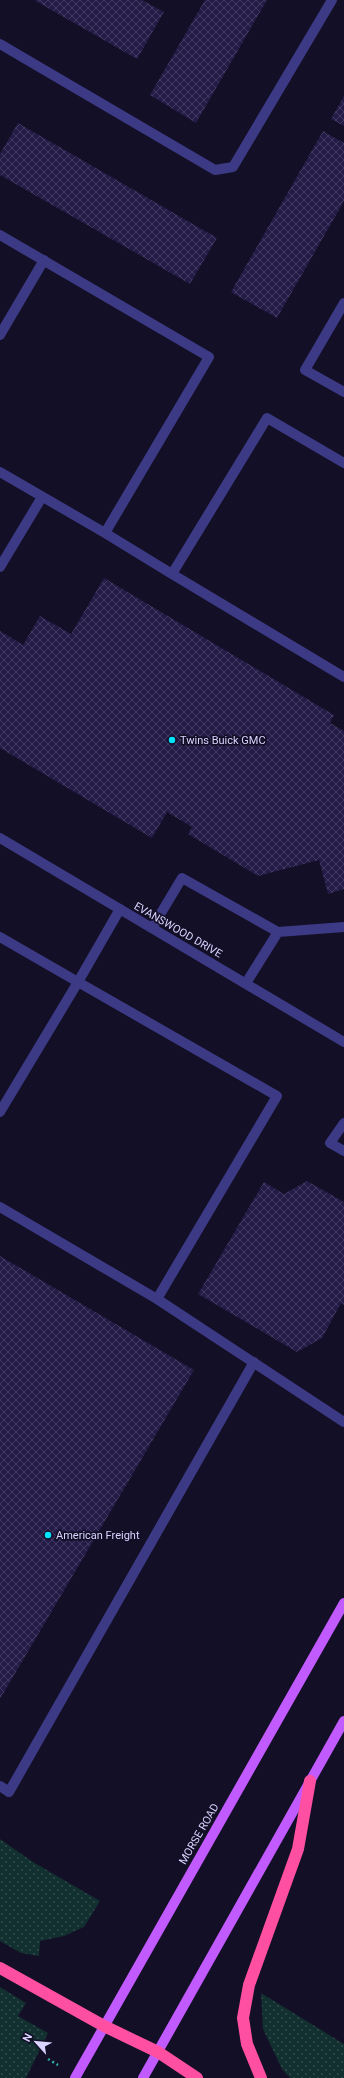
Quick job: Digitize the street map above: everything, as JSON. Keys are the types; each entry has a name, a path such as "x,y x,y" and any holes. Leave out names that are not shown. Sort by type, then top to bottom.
{"highway":[{"path":"261,2078 247,2044 243,2018 249,1985 298,1849 310,1781"},
{"path":"0,1968 104,2026 158,2052 197,2078"}],"main road":[{"name":"MORSE ROAD","path":"75,2078 344,1603"},
{"path":"143,2078 344,1722"}],"street":[{"path":"0,44 215,170 233,167 332,0"},
{"path":"0,235 209,357 105,533"},
{"path":"0,334 44,260"},
{"path":"344,303 305,370 344,392"},
{"path":"172,574 267,418 344,463"},
{"path":"0,472 105,533 344,677"},
{"path":"0,567 42,497"},
{"name":"EVANSWOOD DRIVE","path":"0,838 344,1042"},
{"path":"152,928 182,878 278,932 344,927"},
{"path":"0,1112 120,909"},
{"path":"246,983 278,932"},
{"path":"0,937 277,1096 157,1299"},
{"path":"344,1123 330,1143 344,1151"},
{"path":"0,1207 157,1299 344,1422"},
{"path":"0,1786 9,1792 254,1362"}],"path":[{"path":"48,2060 58,2065"}],"green space":[{"path":"0,1839 33,1862 100,1901 84,1927 64,1936 40,1941 39,1956 21,1953 0,1941"},
{"path":"0,1987 26,2003 18,2016 48,2033 26,2078 0,2078"},
{"path":"261,1993 344,2044 344,2078 290,2078 282,2069 263,2029"}],"building":[{"path":"34,0 142,0 164,12 137,59"},
{"path":"205,0 267,0 196,123 150,95"},
{"path":"344,96 344,126 331,119"},
{"path":"18,123 217,238 190,284 0,175 0,154"},
{"path":"323,131 344,143 344,201 277,318 231,292"},
{"name":"Twins Buick GMC","path":"104,578 334,715 330,723 344,731 344,889 328,894 319,860 258,876 188,834 192,827 167,812 152,838 0,748 0,631 23,645 40,616 71,634"},
{"path":"307,1181 344,1202 344,1305 341,1303 322,1338 297,1352 198,1294 264,1182 284,1194"},
{"name":"American Freight","path":"0,1256 194,1370 0,1699"}],"place":[{"name":"Twins Buick GMC","path":"172,740"},
{"name":"American Freight","path":"48,1535"}]}
